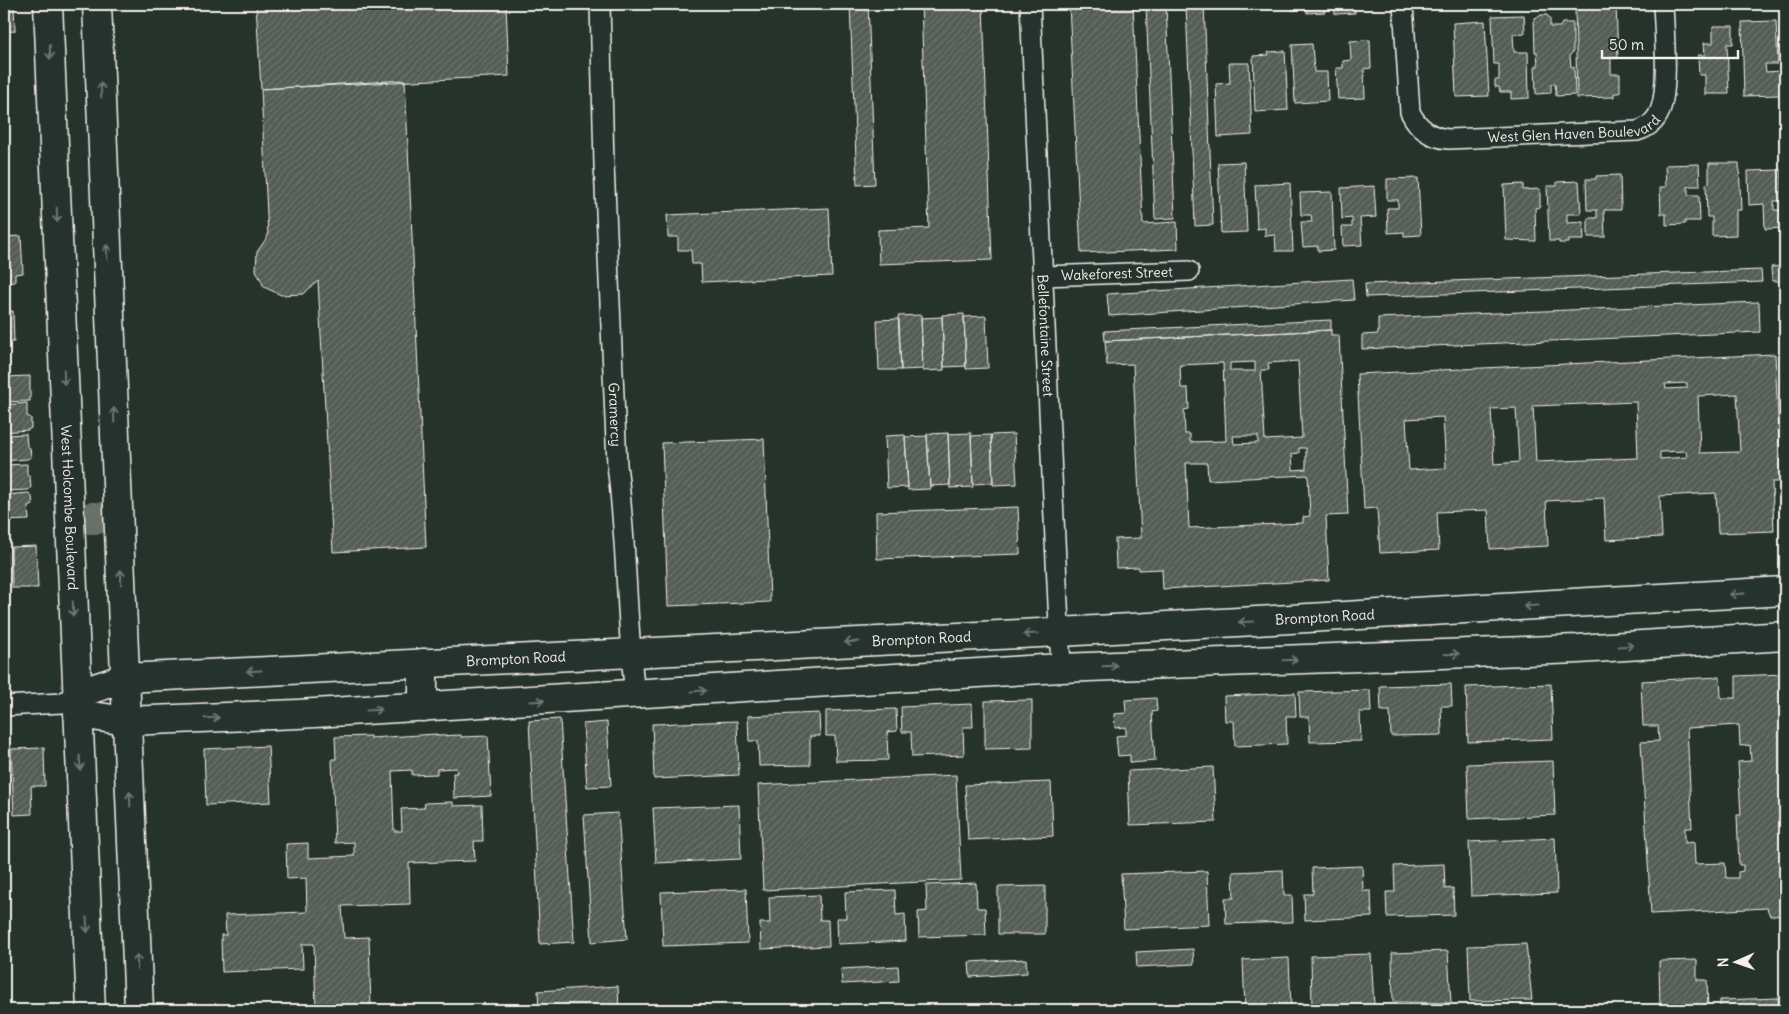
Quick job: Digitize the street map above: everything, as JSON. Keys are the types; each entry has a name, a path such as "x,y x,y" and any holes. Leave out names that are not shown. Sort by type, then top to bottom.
{"street":[{"name":"West Holcombe Boulevard","path":"48,4 72,704 91,1010"},
{"path":"97,4 139,1010"},
{"name":"Gramercy","path":"600,4 603,133 617,457 622,503 630,654 636,695"},
{"name":"Bellefontaine Street","path":"1030,4 1061,668"},
{"name":"West Glen Haven Boulevard","path":"1404,4 1408,103 1414,120 1421,128 1438,138 1617,132 1644,129 1658,115 1664,95 1663,12"},
{"name":"Wakeforest Street","path":"1043,276 1189,271"},
{"name":"Brompton Road","path":"72,704 125,678 1060,632 1785,591"},
{"path":"1480,609 1483,653"},
{"name":"Brompton Road","path":"4,706 72,704 127,721 636,695 1061,668 1597,648 1785,636"},
{"path":"423,663 423,707"}],"building":[{"path":"4,4 14,4 15,31 4,32"},
{"path":"256,4 506,4 509,76 261,89"},
{"path":"850,4 868,4 875,184 857,185"},
{"path":"921,4 983,4 992,260 879,264 878,230 929,228"},
{"path":"1069,4 1133,4 1143,224 1177,222 1178,249 1081,253"},
{"path":"1146,4 1166,4 1175,218 1155,219"},
{"path":"1186,4 1204,4 1213,225 1195,226"},
{"path":"1292,4 1325,4 1325,12 1307,13 1307,9 1292,10"},
{"path":"1334,4 1355,4 1355,13 1335,14"},
{"path":"1616,5 1618,58 1611,58 1611,74 1620,74 1620,93 1614,93 1614,97 1577,98 1575,6"},
{"path":"1524,15 1525,33 1513,34 1514,52 1528,52 1529,98 1511,99 1511,92 1500,92 1499,87 1495,87 1495,80 1499,80 1499,64 1494,64 1492,16"},
{"path":"1547,15 1550,19 1550,27 1560,27 1562,23 1573,23 1573,52 1570,55 1571,67 1574,67 1575,95 1556,96 1555,84 1551,84 1551,93 1536,94 1535,66 1538,66 1537,52 1535,52 1534,18"},
{"path":"1485,21 1489,96 1456,97 1453,23"},
{"path":"1776,21 1778,64 1765,64 1766,72 1780,71 1780,95 1744,96 1742,22"},
{"path":"1713,26 1733,26 1733,44 1727,44 1729,94 1705,94 1705,75 1699,75 1698,55 1705,55 1704,43 1713,43"},
{"path":"1780,30 1785,30 1785,97 1782,97"},
{"path":"1370,40 1371,68 1364,69 1365,98 1338,99 1336,68 1343,68 1343,61 1351,60 1350,41"},
{"path":"1312,44 1314,72 1327,72 1328,101 1295,103 1292,45"},
{"path":"1285,51 1288,110 1255,112 1253,56 1269,55 1268,52"},
{"path":"1229,63 1249,63 1252,135 1218,137 1216,84 1230,83"},
{"path":"405,80 426,547 333,552 318,281 303,294 281,295 264,287 256,270 257,252 268,236 261,89"},
{"path":"1244,162 1247,232 1221,233 1218,163"},
{"path":"1709,163 1739,163 1741,210 1736,210 1736,235 1712,236 1712,217 1707,217 1706,184 1709,183"},
{"path":"1699,164 1700,186 1688,186 1688,195 1699,195 1700,221 1685,221 1685,224 1666,225 1666,214 1661,214 1660,187 1666,187 1665,165"},
{"path":"1782,170 1783,201 1774,201 1774,210 1784,210 1784,228 1765,229 1764,204 1749,205 1748,171"},
{"path":"1620,175 1621,210 1604,210 1605,237 1588,237 1588,218 1597,218 1597,210 1587,210 1586,179 1596,179 1596,176"},
{"path":"1418,178 1421,235 1404,236 1404,232 1388,233 1387,208 1398,208 1398,200 1387,200 1387,179"},
{"path":"1579,181 1581,214 1567,214 1567,223 1583,222 1584,240 1569,240 1569,243 1549,241 1547,186 1557,186 1557,182"},
{"path":"1290,183 1293,251 1276,251 1275,235 1265,236 1265,228 1257,229 1255,185"},
{"path":"1523,184 1523,190 1540,189 1540,207 1535,208 1536,241 1506,240 1504,185"},
{"path":"1374,186 1376,217 1360,218 1362,245 1343,246 1342,227 1352,227 1352,218 1342,219 1341,188"},
{"path":"1332,192 1334,250 1318,251 1318,246 1303,247 1301,222 1312,222 1311,215 1301,215 1300,193"},
{"path":"829,208 832,276 702,282 701,264 692,264 691,250 678,250 678,237 668,237 667,215"},
{"path":"21,236 23,273 15,274 15,282 4,283 4,237"},
{"path":"1785,266 1785,281 1772,281 1771,267"},
{"path":"1761,270 1762,282 1366,297 1365,284"},
{"path":"1352,279 1354,300 1109,316 1107,294"},
{"path":"1759,302 1760,332 1362,349 1362,335 1378,334 1378,318"},
{"path":"4,311 13,311 14,342 4,342"},
{"path":"964,314 966,366 944,367 942,315"},
{"path":"921,315 923,369 901,370 898,316"},
{"path":"986,316 988,368 966,369 964,317"},
{"path":"942,317 944,370 923,371 921,318"},
{"path":"899,319 901,370 879,370 877,320"},
{"path":"1331,320 1331,330 1105,341 1104,331"},
{"path":"1331,330 1331,335 1339,335 1348,515 1326,516 1329,580 1163,589 1162,569 1116,568 1115,539 1141,538 1133,364 1107,365 1105,341","holes":["1298,361 1302,438 1265,440 1261,370 1269,370 1268,363","1255,362 1255,371 1230,371 1230,363","1223,363 1226,441 1190,442 1190,434 1185,434 1184,410 1189,409 1188,388 1181,388 1180,365","1233,436 1258,436 1258,443 1234,444","1299,448 1306,448 1306,469 1293,470 1292,454 1299,453","1186,463 1207,463 1208,480 1308,475 1310,516 1303,517 1303,523 1189,528"]},
{"path":"1775,354 1781,482 1772,482 1774,531 1718,533 1716,493 1660,496 1662,537 1606,540 1604,498 1546,501 1548,546 1490,549 1488,510 1437,512 1439,550 1380,553 1377,508 1364,509 1357,374","holes":["1687,383 1687,388 1666,389 1665,384","1737,394 1740,452 1700,453 1698,396","1636,402 1638,458 1536,462 1533,406","1516,408 1519,462 1494,464 1491,409","1443,417 1446,468 1409,470 1406,419","1686,451 1687,457 1660,459 1660,452"]},
{"path":"30,376 30,401 4,402 4,377"},
{"path":"27,403 27,416 31,418 31,428 28,430 4,432 4,405"},
{"path":"948,433 950,485 930,486 927,434"},
{"path":"971,433 973,487 950,488 948,434"},
{"path":"26,434 27,446 30,448 31,457 4,461 4,435"},
{"path":"1014,434 1017,484 993,485 991,435"},
{"path":"905,435 908,487 887,488 885,436"},
{"path":"991,435 993,483 973,484 971,436"},
{"path":"927,436 930,489 908,490 905,437"},
{"path":"764,439 770,602 668,606 662,443"},
{"path":"27,464 27,475 30,477 31,488 28,490 4,491 4,465"},
{"path":"29,493 32,497 33,505 28,507 29,520 4,521 4,495"},
{"path":"1018,507 1020,554 877,559 876,512"},
{"path":"36,546 38,588 12,588 11,547"},
{"path":"4,548 6,548 7,591 4,591"},
{"path":"1785,674 1785,915 1770,916 1767,908 1651,914 1641,742 1659,741 1658,726 1643,726 1641,681 1720,677 1721,698 1736,698 1736,676","holes":["1739,725 1740,746 1750,745 1751,761 1738,762 1741,815 1737,815 1739,865 1743,865 1743,871 1738,872 1738,878 1726,878 1725,863 1695,864 1694,842 1685,843 1685,828 1692,828 1687,728"]},
{"path":"1451,684 1452,706 1441,706 1442,735 1391,736 1390,711 1381,711 1380,686"},
{"path":"1551,684 1553,739 1468,742 1466,687"},
{"path":"1370,690 1371,712 1360,712 1361,741 1310,742 1309,717 1300,717 1299,692"},
{"path":"1295,693 1296,716 1286,716 1287,744 1235,746 1234,721 1225,721 1224,696"},
{"path":"1156,698 1157,711 1152,712 1155,761 1130,763 1130,755 1118,756 1116,736 1126,735 1126,727 1115,728 1114,714 1126,713 1125,700"},
{"path":"1032,700 1032,748 985,749 985,701"},
{"path":"972,704 973,727 963,727 964,755 912,757 911,732 902,732 901,707"},
{"path":"896,709 897,731 887,732 888,760 836,761 835,736 826,736 826,711"},
{"path":"819,713 820,736 810,736 810,765 759,766 758,741 749,741 748,716"},
{"path":"560,719 574,942 540,944 529,721"},
{"path":"737,721 739,775 654,779 652,724"},
{"path":"607,722 611,786 587,787 583,724"},
{"path":"437,734 437,736 461,735 461,737 488,736 491,796 454,798 453,773 457,773 456,768 437,769 437,774 412,775 412,770 392,771 394,831 402,831 401,809 424,808 425,803 453,802 453,806 482,805 483,841 474,841 475,861 409,863 410,904 342,906 344,938 369,937 371,1010 316,1010 314,944 302,944 303,969 222,972 221,935 226,935 225,915 307,912 306,878 287,879 286,844 308,843 308,858 354,856 354,842 335,843 332,759 336,759 335,737 370,736 370,738"},
{"path":"268,746 271,802 206,805 204,749"},
{"path":"44,748 45,786 31,786 32,814 14,815 11,749"},
{"path":"1553,761 1555,815 1469,819 1467,764"},
{"path":"1213,767 1216,822 1130,825 1128,771"},
{"path":"956,775 961,880 763,890 758,785"},
{"path":"1051,782 1053,836 968,840 965,785"},
{"path":"9,798 9,815 4,815 4,799"},
{"path":"739,805 741,859 656,863 653,808"},
{"path":"618,813 627,939 592,942 584,815"},
{"path":"1555,838 1557,893 1471,896 1469,842"},
{"path":"1444,864 1445,889 1453,888 1454,915 1387,917 1386,892 1395,892 1394,866"},
{"path":"1362,866 1363,891 1371,891 1372,917 1305,920 1304,894 1313,894 1312,868"},
{"path":"1283,870 1284,895 1292,895 1293,922 1226,924 1225,898 1234,898 1233,872"},
{"path":"1207,871 1209,925 1124,929 1121,874"},
{"path":"976,883 977,908 985,908 986,935 919,937 918,912 927,911 926,885"},
{"path":"1045,886 1045,934 998,934 998,887"},
{"path":"746,889 748,943 663,946 661,892"},
{"path":"895,890 896,915 905,914 906,941 838,944 837,918 846,918 845,892"},
{"path":"819,895 820,920 828,920 829,946 761,949 760,923 770,923 769,897"},
{"path":"1526,944 1532,1000 1470,1001 1468,946"},
{"path":"1193,949 1194,964 1137,967 1136,952"},
{"path":"1448,951 1451,1003 1393,1002 1392,953"},
{"path":"1371,954 1374,1005 1312,1010 1311,956"},
{"path":"1289,958 1291,1010 1245,1010 1243,960"},
{"path":"1026,959 1027,973 970,977 969,962"},
{"path":"1697,960 1697,980 1707,980 1708,1010 1660,1010 1659,961"},
{"path":"898,966 899,981 842,984 841,969"},
{"path":"618,986 619,1010 539,1010 538,991"},
{"path":"1778,998 1779,1010 1720,1010 1720,1000"}],"waterway":[{"path":"91,518 97,518"}]}
